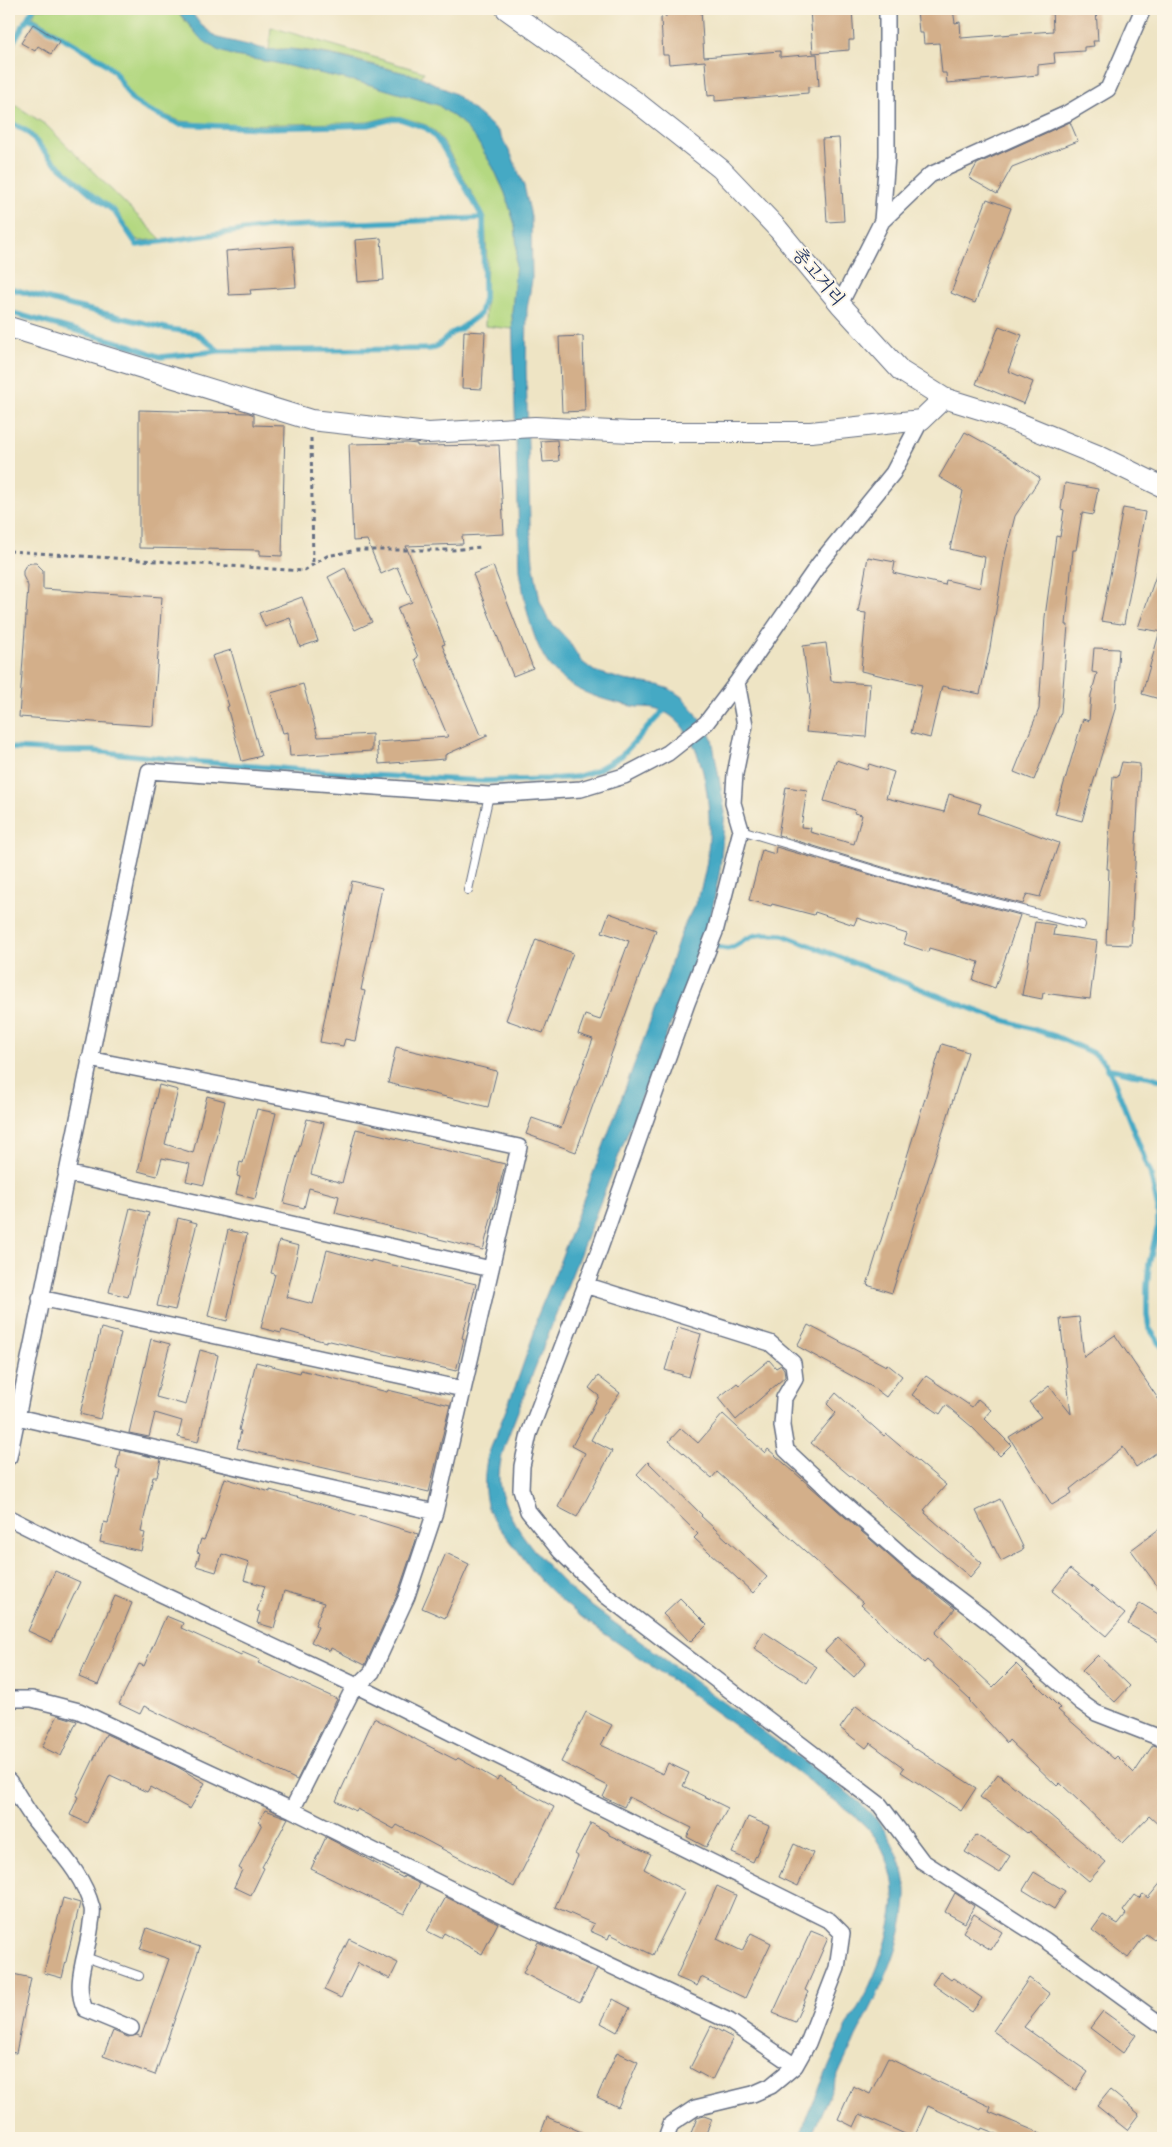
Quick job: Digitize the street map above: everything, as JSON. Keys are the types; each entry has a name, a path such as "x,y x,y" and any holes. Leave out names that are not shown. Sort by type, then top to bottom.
{"street":[{"name":"총고거리","path":"506,9 638,104 721,168 778,228 840,304 901,371 944,398 999,414 1097,455 1163,486"},
{"path":"882,221 887,156 888,9"},
{"path":"840,304 882,221 930,175 1066,114 1108,89 1143,9"},
{"path":"9,327 311,420 428,433 535,427 630,432 811,432 921,420"},
{"path":"9,1457 149,771 490,795 581,789 624,776 668,753 706,723 737,682 819,564 893,473 921,420 944,398"},
{"path":"737,682 745,725 735,774 733,803 741,830 715,932 687,1003 529,1434 522,1466 521,1489 528,1511 561,1552 605,1595 880,1805 922,1861 1044,1940 1163,2026"},
{"path":"89,1059 326,1106 519,1148 435,1512 407,1596 372,1672 351,1693 292,1810"},
{"path":"66,1173 491,1269"},
{"path":"585,1285 770,1344 793,1363 795,1379 784,1398 782,1426 786,1450 910,1562 986,1620 1082,1703 1096,1713 1163,1739"},
{"path":"40,1298 463,1389"},
{"path":"17,1416 435,1512"},
{"path":"9,1518 159,1593 359,1687 830,1921 842,1933 837,1968 808,2043 795,2066 771,2086 753,2094 695,2108 671,2124 666,2138"},
{"path":"9,1699 32,1699 80,1711 292,1810 505,1916 729,2021 795,2066"},
{"path":"9,1781 34,1821 64,1854 82,1880 93,1910 80,1980 80,1998 85,2009 130,2028"}],"lane":[{"path":"468,890 490,795"},
{"path":"741,830 900,878 1081,925"},
{"path":"85,1957 139,1976"}],"path":[{"path":"311,420 313,565"},
{"path":"9,551 303,571 327,556 356,550 452,550 481,547"}],"green space":[{"path":"36,9 176,9 184,20 235,56 276,63 371,85 438,105 461,122 476,139 494,169 505,193 515,225 517,248 512,313 513,329 485,326 487,261 485,217 444,143 436,132 426,125 393,116 368,122 345,123 222,125 180,121 148,108 134,99 116,70 102,58 33,17"},
{"path":"271,27 424,72 421,77 325,53 305,50 269,50"},
{"path":"9,101 46,125 161,239 140,241 136,239 116,210 52,157 30,131 9,119"}],"water":[{"path":"176,9 189,9 201,25 218,38 269,50 289,49 331,55 421,77 455,94 498,131 512,156 524,186 531,216 532,280 527,309 526,368 530,523 533,562 540,601 548,619 568,640 581,661 594,671 624,680 658,685 670,689 682,697 693,709 712,738 725,812 720,869 709,927 516,1416 503,1452 499,1475 501,1491 516,1525 540,1558 567,1586 579,1597 851,1795 872,1814 896,1850 905,1878 906,1888 904,1917 900,1936 879,1992 846,2057 810,2138 800,2138 806,2118 850,2019 874,1975 887,1939 894,1905 894,1891 888,1863 882,1850 869,1830 846,1810 736,1727 596,1628 552,1592 539,1579 495,1521 486,1501 485,1474 488,1455 517,1382 534,1333 537,1317 557,1269 666,980 681,933 699,895 707,862 709,834 707,792 703,771 687,733 675,719 657,709 614,702 578,689 558,675 549,665 536,640 527,611 520,570 512,313 517,248 515,225 505,193 494,169 476,139 461,122 438,105 371,85 276,63 235,56 217,50 200,38"}],"building":[{"path":"665,9 701,9 704,57 780,51 780,57 817,54 819,86 808,87 808,93 715,101 715,95 708,96 705,61 669,64 668,55 663,55 661,18 666,17"},
{"path":"810,9 852,9 854,40 849,40 849,50 813,53"},
{"path":"917,9 953,9 955,23 960,22 961,38 1053,31 1052,9 1096,9 1098,41 1093,41 1094,46 1084,47 1084,51 1054,53 1055,63 1038,65 1038,75 947,83 946,73 942,73 939,43 924,44 923,33 919,33"},
{"path":"33,24 60,41 51,54 38,46 35,51 21,43"},
{"path":"1070,122 1078,141 1012,167 997,194 969,178 977,164"},
{"path":"839,138 844,221 827,222 822,139"},
{"path":"987,199 1011,208 975,303 951,293"},
{"path":"381,238 384,280 358,282 355,240"},
{"path":"293,246 296,287 250,290 251,294 229,295 226,251"},
{"path":"999,326 1022,335 1008,371 1033,382 1024,404 976,384"},
{"path":"464,331 485,332 482,389 462,388"},
{"path":"583,336 585,411 562,412 559,337"},
{"path":"139,410 249,413 254,415 254,425 285,426 282,556 260,555 260,550 139,548"},
{"path":"965,432 1005,454 1040,478 1015,516 1005,555 990,648 980,694 942,686 930,738 911,733 922,685 861,671 866,613 858,612 868,557 895,562 893,573 945,585 946,580 980,588 985,557 950,549 963,491 939,477"},
{"path":"557,440 559,461 543,462 541,441"},
{"path":"349,444 417,444 417,446 499,445 504,534 462,536 463,544 406,546 445,644 442,645 480,735 487,734 487,736 445,755 445,759 379,764 377,742 448,737 415,659 418,657 397,608 412,602 397,567 381,574 367,540 353,541"},
{"path":"1065,483 1098,489 1093,515 1082,513 1076,550 1073,550 1061,712 1034,780 1014,772 1039,709 1045,617 1056,536 1060,537 1064,510 1061,509"},
{"path":"1123,508 1145,512 1124,624 1121,624 1101,621"},
{"path":"1161,561 1163,562 1163,632 1138,628"},
{"path":"36,563 43,570 43,589 162,597 153,726 19,717 28,586 23,576 23,570 26,565"},
{"path":"493,566 533,668 513,676 473,574"},
{"path":"345,568 372,622 355,630 328,577"},
{"path":"302,597 318,641 300,647 290,618 265,627 259,613"},
{"path":"1159,634 1163,634 1163,700 1142,694"},
{"path":"826,643 831,681 870,684 866,737 806,732 810,701 803,646"},
{"path":"1094,648 1119,649 1115,709 1082,821 1055,814 1083,719 1089,721 1091,695 1097,673 1092,672"},
{"path":"231,650 261,756 242,761 227,707 229,706 212,656"},
{"path":"303,684 318,737 372,734 372,751 290,756 288,732 283,733 271,693"},
{"path":"836,760 867,770 869,764 894,772 886,798 944,812 949,794 981,804 978,813 1059,843 1040,897 1027,894 1023,904 902,873 778,835 786,787 807,790 801,827 811,828 810,832 854,844 862,815 854,813 855,810 824,801"},
{"path":"1122,762 1140,764 1131,945 1106,944 1109,869 1107,869 1113,776 1118,777"},
{"path":"776,847 899,883 1020,915 995,988 973,980 979,962 929,948 928,952 904,944 907,934 857,918 854,925 815,912 814,915 749,900 762,850 775,854"},
{"path":"352,881 382,888 361,990 365,991 355,1041 345,1039 343,1046 320,1042"},
{"path":"609,913 656,930 576,1152 526,1134 532,1118 561,1128 593,1039 578,1034 585,1015 600,1020 629,941 602,932"},
{"path":"1035,922 1055,925 1053,935 1097,941 1090,999 1043,993 1042,999 1022,995"},
{"path":"536,939 573,953 543,1033 506,1020"},
{"path":"942,1044 968,1052 892,1293 867,1285"},
{"path":"396,1047 497,1071 488,1107 388,1083"},
{"path":"159,1085 178,1090 165,1144 193,1153 207,1096 225,1101 204,1185 186,1181 190,1164 162,1158 157,1176 138,1171"},
{"path":"257,1109 276,1113 255,1199 236,1194 240,1177 237,1176 240,1162 243,1163"},
{"path":"307,1119 324,1123 311,1174 342,1183 356,1129 505,1164 483,1250 335,1213 339,1196 309,1188 304,1208 284,1203"},
{"path":"130,1208 149,1213 128,1297 109,1292"},
{"path":"178,1218 197,1223 175,1310 157,1306"},
{"path":"228,1230 247,1234 227,1321 208,1316"},
{"path":"279,1241 299,1246 286,1297 313,1304 327,1250 371,1262 371,1260 476,1284 462,1338 464,1339 456,1371 326,1340 326,1342 282,1330 281,1333 261,1328 275,1274 271,1273"},
{"path":"1079,1317 1084,1357 1115,1335 1163,1406 1163,1448 1136,1467 1123,1447 1070,1489 1072,1493 1052,1505 1009,1437 1041,1417 1029,1402 1049,1386 1071,1414 1060,1319"},
{"path":"808,1325 886,1366 887,1364 902,1376 886,1397 874,1388 797,1346"},
{"path":"678,1327 701,1334 689,1377 665,1370"},
{"path":"101,1328 121,1333 100,1419 80,1414"},
{"path":"151,1339 170,1344 156,1397 186,1405 200,1350 218,1355 198,1442 178,1437 182,1421 155,1413 149,1437 129,1433"},
{"path":"769,1360 776,1368 781,1365 784,1369 785,1377 736,1420 718,1398 737,1383 739,1385"},
{"path":"256,1362 300,1373 301,1370 387,1392 388,1390 450,1405 429,1492 237,1448 241,1431 239,1430"},
{"path":"598,1376 620,1393 604,1415 591,1440 612,1451 577,1517 558,1507 585,1453 572,1446 599,1396 589,1388"},
{"path":"926,1376 972,1407 978,1399 991,1410 984,1418 1011,1445 1000,1456 972,1427 946,1405 940,1414 912,1395"},
{"path":"836,1393 884,1436 886,1434 946,1485 924,1510 926,1511 925,1513 982,1563 970,1577 811,1443 836,1413 827,1404"},
{"path":"723,1414 765,1453 768,1449 904,1569 955,1609 935,1633 993,1687 1016,1664 1060,1708 1058,1710 1114,1759 1117,1756 1134,1773 1153,1745 1163,1748 1163,1829 1149,1816 1123,1843 1060,1783 1057,1786 1009,1740 1007,1743 970,1700 927,1660 924,1663 861,1605 863,1603 717,1472 712,1478 669,1441 681,1428 698,1443"},
{"path":"120,1450 161,1459 157,1477 153,1477 141,1532 145,1533 141,1551 100,1542 104,1522 108,1523 120,1470 116,1469"},
{"path":"648,1462 701,1516 767,1577 753,1593 694,1538 698,1534 637,1474"},
{"path":"225,1478 270,1492 270,1490 314,1502 418,1534 398,1593 365,1665 331,1648 330,1651 311,1642 318,1627 315,1625 324,1603 284,1591 274,1628 257,1623 260,1612 257,1611 265,1586 244,1580 249,1563 222,1554 216,1572 196,1566 200,1553 197,1552 201,1539 204,1540 208,1531"},
{"path":"1000,1499 1024,1549 1001,1561 976,1511"},
{"path":"1163,1526 1163,1594 1131,1550"},
{"path":"446,1553 469,1564 445,1618 422,1608"},
{"path":"1070,1569 1125,1614 1106,1636 1052,1591"},
{"path":"55,1571 80,1582 52,1642 28,1631"},
{"path":"115,1596 132,1603 98,1685 79,1677"},
{"path":"680,1598 707,1625 690,1642 663,1614"},
{"path":"1140,1603 1163,1617 1163,1644 1128,1624"},
{"path":"166,1616 183,1623 181,1628 241,1655 242,1652 260,1660 258,1663 337,1699 297,1780 144,1706 140,1714 119,1704 139,1664 144,1666"},
{"path":"764,1632 817,1667 807,1683 754,1648"},
{"path":"838,1637 866,1663 854,1677 825,1651"},
{"path":"1098,1655 1130,1686 1115,1702 1082,1671"},
{"path":"856,1706 915,1750 976,1788 961,1811 901,1772 904,1768 870,1743 866,1748 840,1728"},
{"path":"586,1712 612,1725 601,1745 663,1774 668,1763 689,1773 683,1786 728,1808 706,1847 687,1837 692,1828 629,1797 624,1807 603,1797 608,1786 561,1762"},
{"path":"58,1715 77,1721 61,1756 42,1747"},
{"path":"374,1718 456,1760 458,1758 497,1780 499,1776 554,1807 514,1887 397,1825 394,1829 357,1809 356,1811 336,1801"},
{"path":"106,1734 176,1766 205,1783 190,1809 150,1787 147,1792 110,1775 87,1823 70,1815 78,1797 76,1796"},
{"path":"998,1774 1106,1862 1089,1881 1029,1831 1027,1833 980,1797"},
{"path":"265,1810 288,1818 262,1867 264,1868 251,1895 234,1887 242,1870 239,1868 262,1824 259,1822"},
{"path":"748,1817 769,1826 753,1862 732,1853"},
{"path":"591,1823 609,1833 609,1835 651,1854 644,1869 685,1891 653,1955 610,1934 608,1939 590,1931 594,1924 555,1907 578,1856 575,1854"},
{"path":"976,1835 1010,1856 999,1873 965,1852"},
{"path":"326,1837 403,1878 404,1876 420,1884 404,1914 311,1869"},
{"path":"794,1844 813,1853 798,1886 779,1877"},
{"path":"1034,1872 1065,1891 1054,1909 1023,1890"},
{"path":"1163,1880 1163,1929 1154,1940 1146,1934 1128,1958 1092,1930 1103,1915 1118,1924 1126,1914 1123,1911 1135,1895 1139,1898 1143,1894 1148,1898"},
{"path":"717,1886 736,1895 717,1939 742,1951 751,1933 771,1943 745,1998 701,1977 697,1986 676,1977"},
{"path":"955,1893 974,1906 965,1923 945,1912"},
{"path":"446,1897 498,1923 482,1954 444,1933 441,1938 427,1931"},
{"path":"63,1898 80,1903 62,1978 44,1973"},
{"path":"974,1914 1002,1932 991,1950 963,1932"},
{"path":"147,1928 200,1947 155,2075 103,2056 113,2031 128,2037 137,2035 141,2037 169,1959 140,1949"},
{"path":"811,1931 828,1938 805,1990 808,1992 795,2022 773,2013"},
{"path":"349,1939 398,1963 390,1979 358,1963 341,1998 324,1990"},
{"path":"538,1942 597,1969 580,2002 523,1973"},
{"path":"940,1972 951,1980 953,1978 982,1998 972,2012 932,1984"},
{"path":"13,1974 31,1978 16,2053 9,2052 9,2000"},
{"path":"1029,1978 1050,1994 1024,2027 1088,2072 1076,2090 993,2031"},
{"path":"613,1999 630,2008 617,2032 601,2023"},
{"path":"1103,2011 1136,2035 1123,2053 1090,2028"},
{"path":"711,2026 733,2038 712,2080 690,2068"},
{"path":"617,2052 638,2062 618,2107 597,2097"},
{"path":"888,2058 991,2107 989,2112 1052,2138 1007,2138 982,2128 981,2130 928,2106 914,2138 860,2114 854,2127 838,2119 853,2086 870,2094"},
{"path":"1110,2090 1139,2114 1127,2130 1097,2106"},
{"path":"704,2116 712,2119 704,2138 689,2138 697,2118"},
{"path":"547,2117 595,2138 548,2138 540,2135"}],"waterway":[{"path":"9,49 33,9"},
{"path":"9,288 73,306 169,329 196,333 219,351 435,348 452,333 480,314 484,298 483,218 442,146 426,128 400,119 368,125 263,128 179,124 146,109 132,100 114,71 100,59 29,18"},
{"path":"9,122 28,132 50,158 114,211 137,245 267,227 483,218"},
{"path":"9,312 132,346 160,357 219,351"},
{"path":"9,748 93,751 188,761 365,775 484,781 549,779 576,777 595,771 621,756 667,707"},
{"path":"712,943 718,947 728,949 755,935 783,935 985,1014 1055,1036 1095,1054 1106,1064 1112,1076 1150,1172 1158,1208 1158,1226 1149,1264 1147,1315 1149,1328 1163,1348"},
{"path":"1108,1069 1148,1076 1163,1081"}]}
